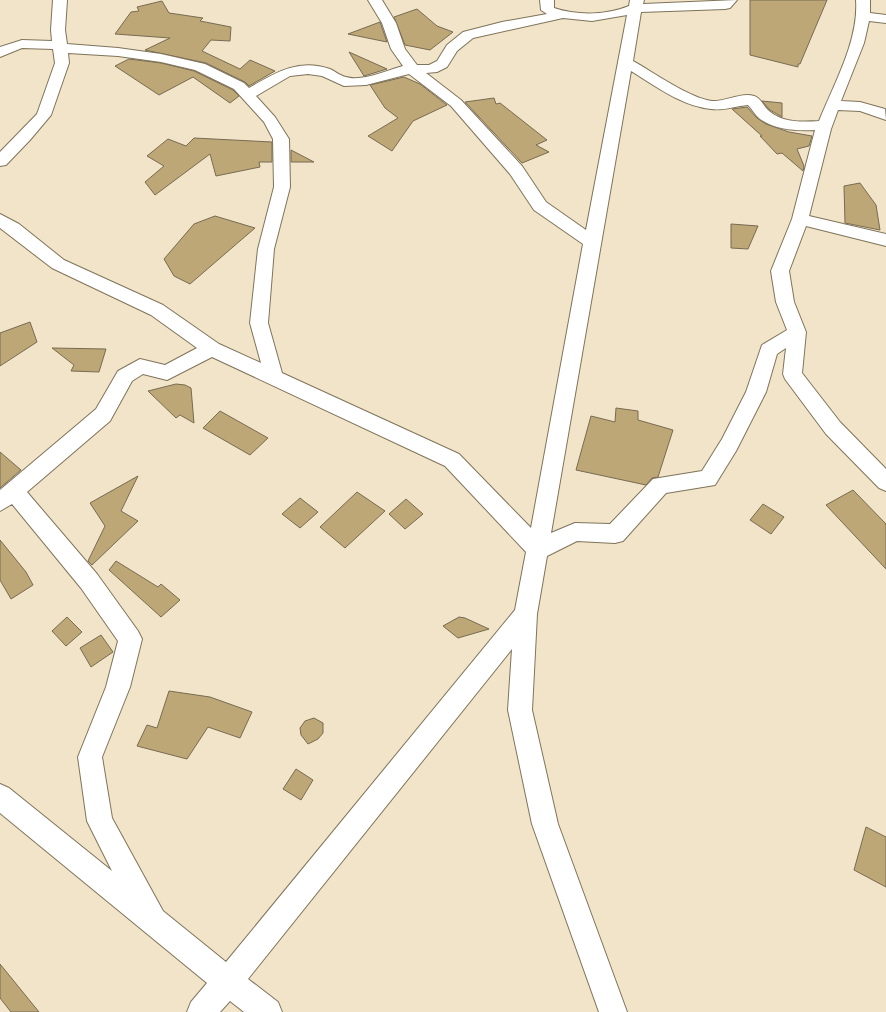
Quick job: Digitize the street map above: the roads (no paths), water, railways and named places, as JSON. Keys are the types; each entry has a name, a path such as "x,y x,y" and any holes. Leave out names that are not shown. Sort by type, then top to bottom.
{"street":[{"path":"0,161 25,138 44,115 62,63 58,30 60,0"},
{"path":"375,0 390,24 398,49 413,70 456,103 516,170 540,206 592,242"},
{"path":"547,0 548,10 560,15"},
{"path":"248,95 287,72 308,70 325,72 344,82 366,81 404,70 432,69 442,64 452,48 468,35 502,26 560,15 603,16 624,14 636,4 725,5 730,0"},
{"path":"612,1012 546,824 520,710 526,614 636,4"},
{"path":"886,18 864,8 857,43 825,125 807,187 800,218 780,271 785,302 797,332 792,374 832,428 886,482"},
{"path":"0,53 9,46 23,43 118,52 162,58 200,67 239,86 270,120 281,139 282,187 266,249 260,323 274,378"},
{"path":"625,62 679,93 709,105 726,105 750,100 766,116 782,124 797,126 825,125"},
{"path":"833,106 842,105 877,110 886,115"},
{"path":"800,218 886,240"},
{"path":"0,220 13,228 58,264 157,310 212,349 452,460 538,550"},
{"path":"538,550 575,532 615,534 660,485 708,479 729,445 756,392 769,350 797,332"},
{"path":"154,922 100,821 90,757 118,687 130,639 89,581 7,496 103,415 125,376 140,366 167,373 212,349"},
{"path":"201,1012 228,982 526,614"},
{"path":"0,797 228,982 268,1012"}]}
